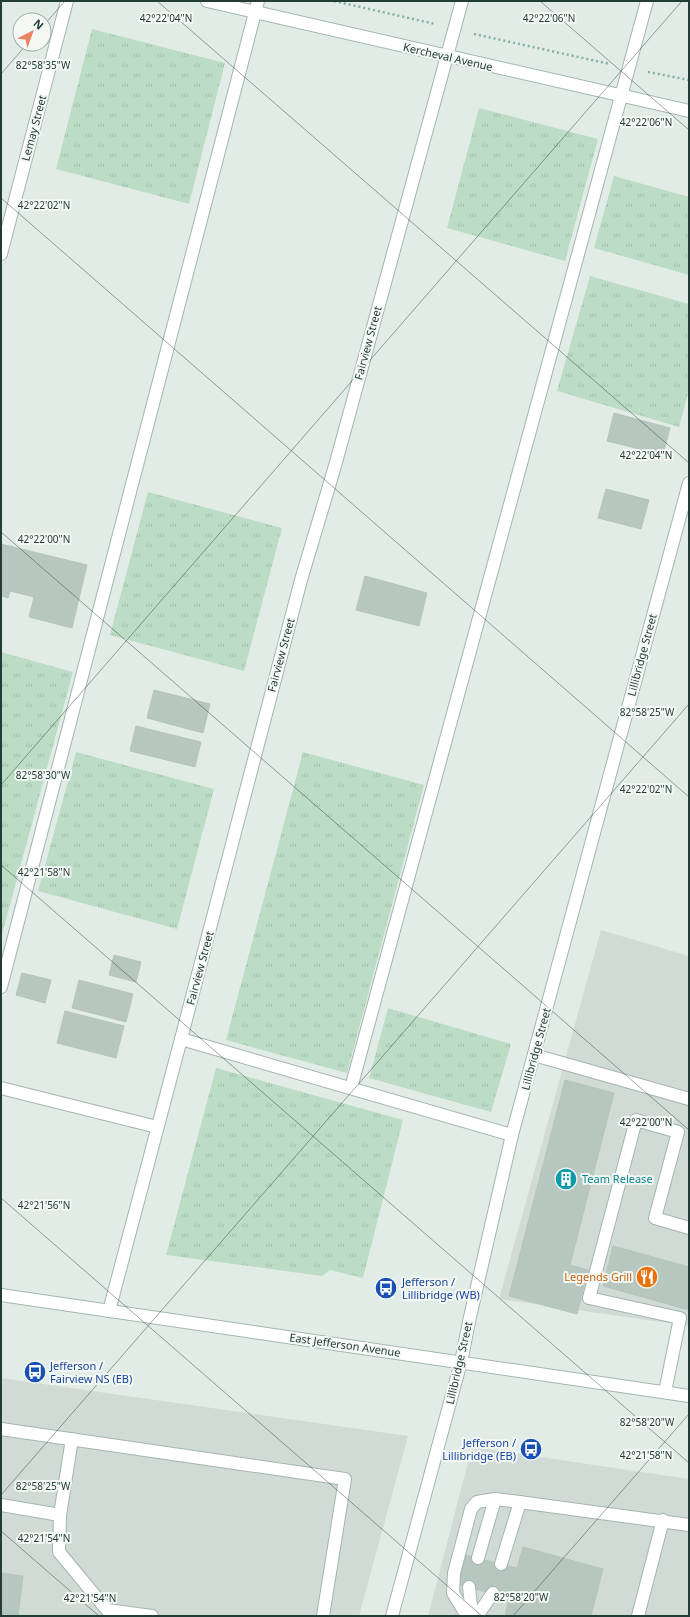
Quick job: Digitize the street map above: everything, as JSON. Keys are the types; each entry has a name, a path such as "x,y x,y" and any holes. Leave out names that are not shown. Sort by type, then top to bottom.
{"street":[{"name":"Lemay Street","path":"1,254 67,1"},
{"name":"Kercheval Avenue","path":"207,1 257,6 447,56 689,111"},
{"name":"Fairview Street","path":"109,1311 301,580 335,466 462,1"},
{"path":"351,1088 647,1"},
{"path":"1,987 257,6"},
{"name":"Lillibridge Street","path":"392,1616 461,1362 471,1310 512,1135 689,483"},
{"path":"181,1039 512,1135"},
{"path":"534,1055 689,1099"},
{"path":"1,1088 158,1127"},
{"path":"665,1392 680,1318 589,1298 636,1120 678,1132 655,1218 689,1228"},
{"name":"East Jefferson Avenue","path":"1,1295 689,1396"},
{"path":"1,1429 345,1479 323,1616"},
{"path":"72,1439 60,1515 58,1552 106,1610 152,1616"},
{"path":"478,1558 495,1499"},
{"path":"467,1616 453,1592 454,1572 471,1509 477,1502 495,1499 663,1520 689,1525"},
{"path":"501,1564 520,1502"},
{"path":"1,1505 60,1515"},
{"path":"638,1616 663,1520"},
{"path":"470,1587 472,1616"},
{"path":"477,1616 492,1593"}],"path":[{"path":"334,1 629,68 689,80"}],"shaded area":[{"path":"601,930 689,956 689,1326 499,1299"},
{"path":"1,1378 408,1436 359,1616 1,1616"},
{"path":"472,1447 689,1479 689,1616 428,1616"}],"green space":[{"path":"92,29 225,63 189,204 56,169"},
{"path":"479,108 598,139 565,261 447,228"},
{"path":"614,176 689,197 689,275 594,248"},
{"path":"590,276 689,304 689,390 679,427 557,391"},
{"path":"148,492 282,528 244,671 110,635"},
{"path":"1,652 73,672 1,938"},
{"path":"76,752 214,789 177,929 38,891"},
{"path":"303,752 424,785 347,1073 226,1040"},
{"path":"388,1008 511,1044 491,1112 369,1078"},
{"path":"216,1068 403,1120 363,1278 330,1270 322,1276 166,1255"}],"building":[{"path":"614,413 670,428 663,455 607,441"},
{"path":"606,489 649,500 641,529 598,518"},
{"path":"1,544 87,565 72,628 29,617 34,597 10,591 8,598 1,596"},
{"path":"365,576 427,593 419,626 356,610"},
{"path":"154,690 210,704 203,733 147,718"},
{"path":"136,726 201,742 195,767 130,751"},
{"path":"114,955 141,962 136,982 109,975"},
{"path":"22,973 51,980 45,1003 16,995"},
{"path":"79,980 133,994 126,1022 72,1008"},
{"path":"65,1011 124,1026 116,1058 57,1043"},
{"name":"Team Release","path":"565,1080 614,1093 570,1265 588,1270 577,1314 509,1296"},
{"name":"Legends Grill","path":"613,1246 689,1267 689,1310 603,1286"},
{"path":"523,1547 603,1569 591,1616 505,1616 509,1598 457,1584 465,1555 517,1568"},
{"path":"1,1573 23,1576 18,1616 1,1616"}],"place":[{"name":"Team Release","path":"566,1179"},
{"name":"Legends Grill","path":"647,1277"},
{"name":"Jefferson / Lillibridge (WB)","path":"386,1288"},
{"name":"Jefferson / Fairview NS (EB)","path":"35,1372"},
{"name":"Jefferson / Lillibridge (EB)","path":"531,1449"}]}
